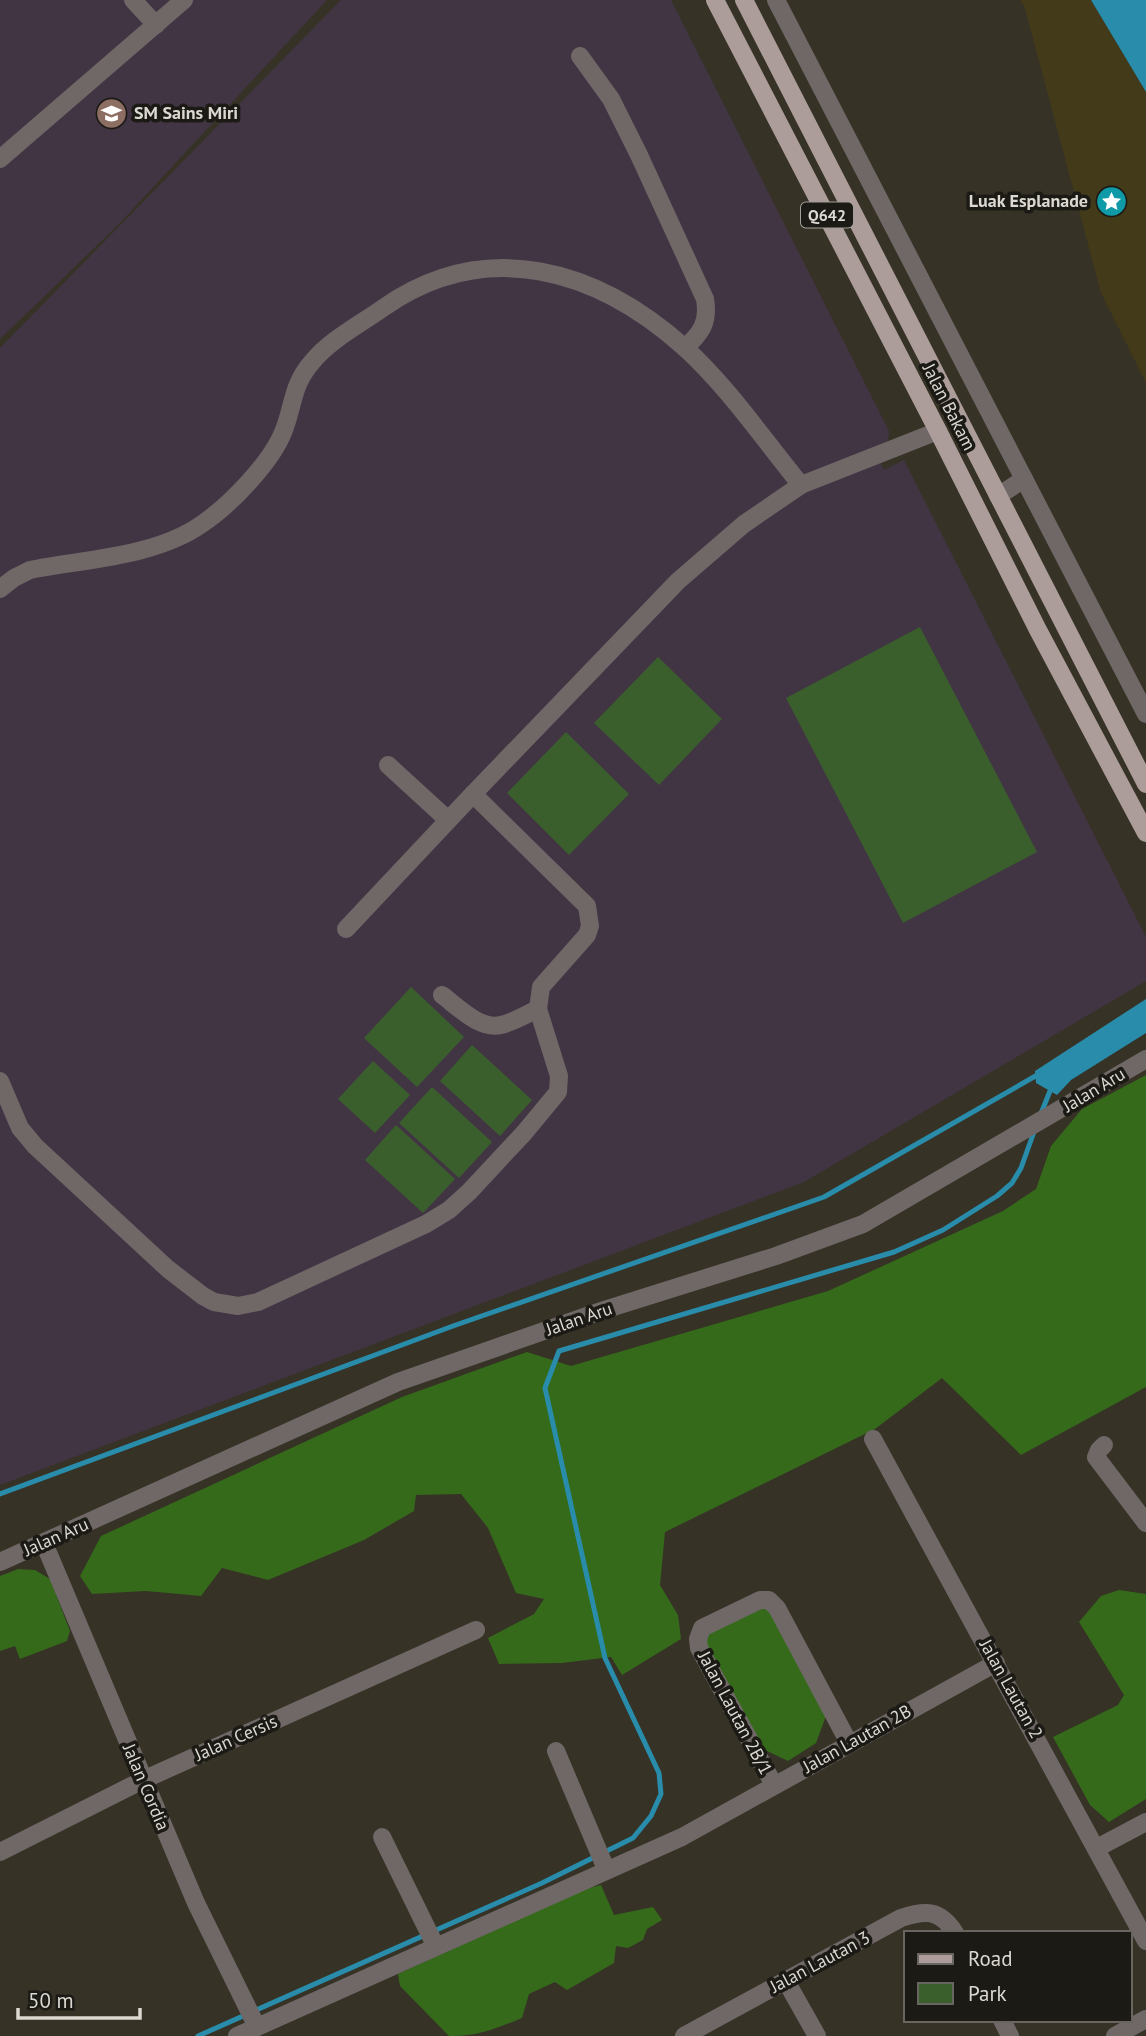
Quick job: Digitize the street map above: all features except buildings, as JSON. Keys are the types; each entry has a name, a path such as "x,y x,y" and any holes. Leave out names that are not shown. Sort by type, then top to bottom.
{"main road":[{"name":"Jalan Bakam","path":"715,0 1038,630 1146,833"},
{"name":"Jalan Bakam","path":"744,0 1146,784"},
{"path":"938,431 951,435 970,457 983,465"}],"street":[{"path":"133,0 156,25"},
{"path":"0,159 184,0"},
{"path":"776,0 1146,714"},
{"path":"580,56 611,99 705,299 702,332 685,348"},
{"path":"0,589 30,570 157,547 180,538 203,524 261,468 278,445 301,376 328,347 407,292 450,274 493,267 535,270 584,284 649,319 685,348 721,387 801,485"},
{"path":"944,387 968,374"},
{"path":"346,929 678,580 744,524 801,485 938,431"},
{"path":"998,496 1024,479"},
{"path":"388,765 448,820"},
{"path":"0,1081 20,1128 35,1146 168,1269 214,1302 238,1306 258,1302 426,1224 449,1210 469,1192 558,1092 559,1076 538,1009 541,987 587,935 590,926 587,906 473,794"},
{"path":"442,995 471,1017 487,1024 500,1025 538,1009"},
{"name":"Jalan Aru","path":"0,1562 398,1382 604,1310 776,1256 863,1224 1146,1059"},
{"name":"Jalan Lautan 2","path":"873,1438 1146,1941"},
{"path":"1104,1445 1098,1450 1096,1457 1146,1523"},
{"name":"Jalan Cordia","path":"44,1543 196,1903 256,2025"},
{"name":"Jalan Lautan 2B/1","path":"774,1784 699,1648 698,1639 702,1628 760,1600 769,1600 777,1608 849,1743"},
{"name":"Jalan Cersis","path":"0,1852 143,1780 475,1630"},
{"name":"Jalan Lautan 2B","path":"602,1859 682,1837 996,1663"},
{"path":"237,2036 602,1859 556,1751"},
{"path":"1097,1848 1146,1822"},
{"path":"382,1837 434,1942"},
{"name":"Jalan Lautan 3","path":"684,2036 901,1918 920,1912 932,1913 944,1919 953,1931"},
{"path":"786,1981 817,2036"},
{"path":"1115,2036 1144,2025"}],"shaded area":[{"name":"SM Sains Miri","path":"0,0 327,0 117,226 0,339"},
{"path":"341,0 671,0 889,431 888,441 873,448 884,470 904,460 1146,937 1146,981 804,1182 0,1485 0,348"}],"green space":[{"path":"920,627 1037,852 903,923 786,698"},
{"path":"658,657 722,719 659,785 594,723"},
{"path":"566,732 629,794 569,855 507,793"},
{"path":"411,987 464,1037 417,1087 364,1038"},
{"path":"472,1045 532,1100 500,1136 440,1081"},
{"path":"373,1061 410,1095 375,1133 338,1099"},
{"path":"1146,1075 1146,1387 1021,1455 942,1378 875,1429 665,1532 660,1585 678,1615 681,1639 622,1675 611,1657 562,1663 499,1664 488,1638 534,1614 544,1599 516,1593 488,1528 461,1494 416,1495 414,1511 364,1540 268,1580 222,1568 201,1596 146,1591 92,1594 80,1576 101,1536 402,1397 527,1352 571,1366 828,1291 1003,1211 1036,1189 1051,1146 1082,1109"},
{"path":"432,1087 492,1142 459,1178 399,1123"},
{"path":"396,1125 455,1179 423,1213 365,1160"},
{"path":"18,1569 35,1570 50,1579 70,1631 67,1641 20,1659 15,1646 0,1651 0,1576"},
{"path":"1119,1590 1146,1594 1146,1799 1109,1822 1090,1805 1053,1737 1118,1705 1124,1695 1079,1622 1101,1596"},
{"path":"759,1604 774,1612 826,1716 816,1743 788,1761 759,1747 705,1650 706,1633"},
{"path":"601,1885 614,1915 653,1907 662,1920 647,1929 643,1940 628,1948 616,1946 614,1963 567,1990 555,1982 529,1994 522,2018 487,2031 449,2036 400,1986 398,1974 585,1889"}],"sand":[{"name":"Luak Esplanade","path":"1020,0 1091,0 1146,92 1146,383 1101,293 1024,5"}],"water":[{"path":"1091,0 1146,0 1146,92"},
{"path":"1146,999 1146,1033 1071,1080 1057,1095 1036,1083 1035,1071"}],"waterway":[{"path":"0,1494 453,1326 824,1197 1039,1074"},
{"path":"1040,1116 1052,1086"},
{"path":"198,2036 542,1883 633,1838 651,1816 661,1794 659,1773 605,1658 545,1388 559,1351 894,1252 943,1230 997,1196 1012,1183 1021,1168 1035,1129"}],"place":[{"name":"SM Sains Miri","path":"111,113"},
{"name":"Luak Esplanade","path":"1111,201"}]}
